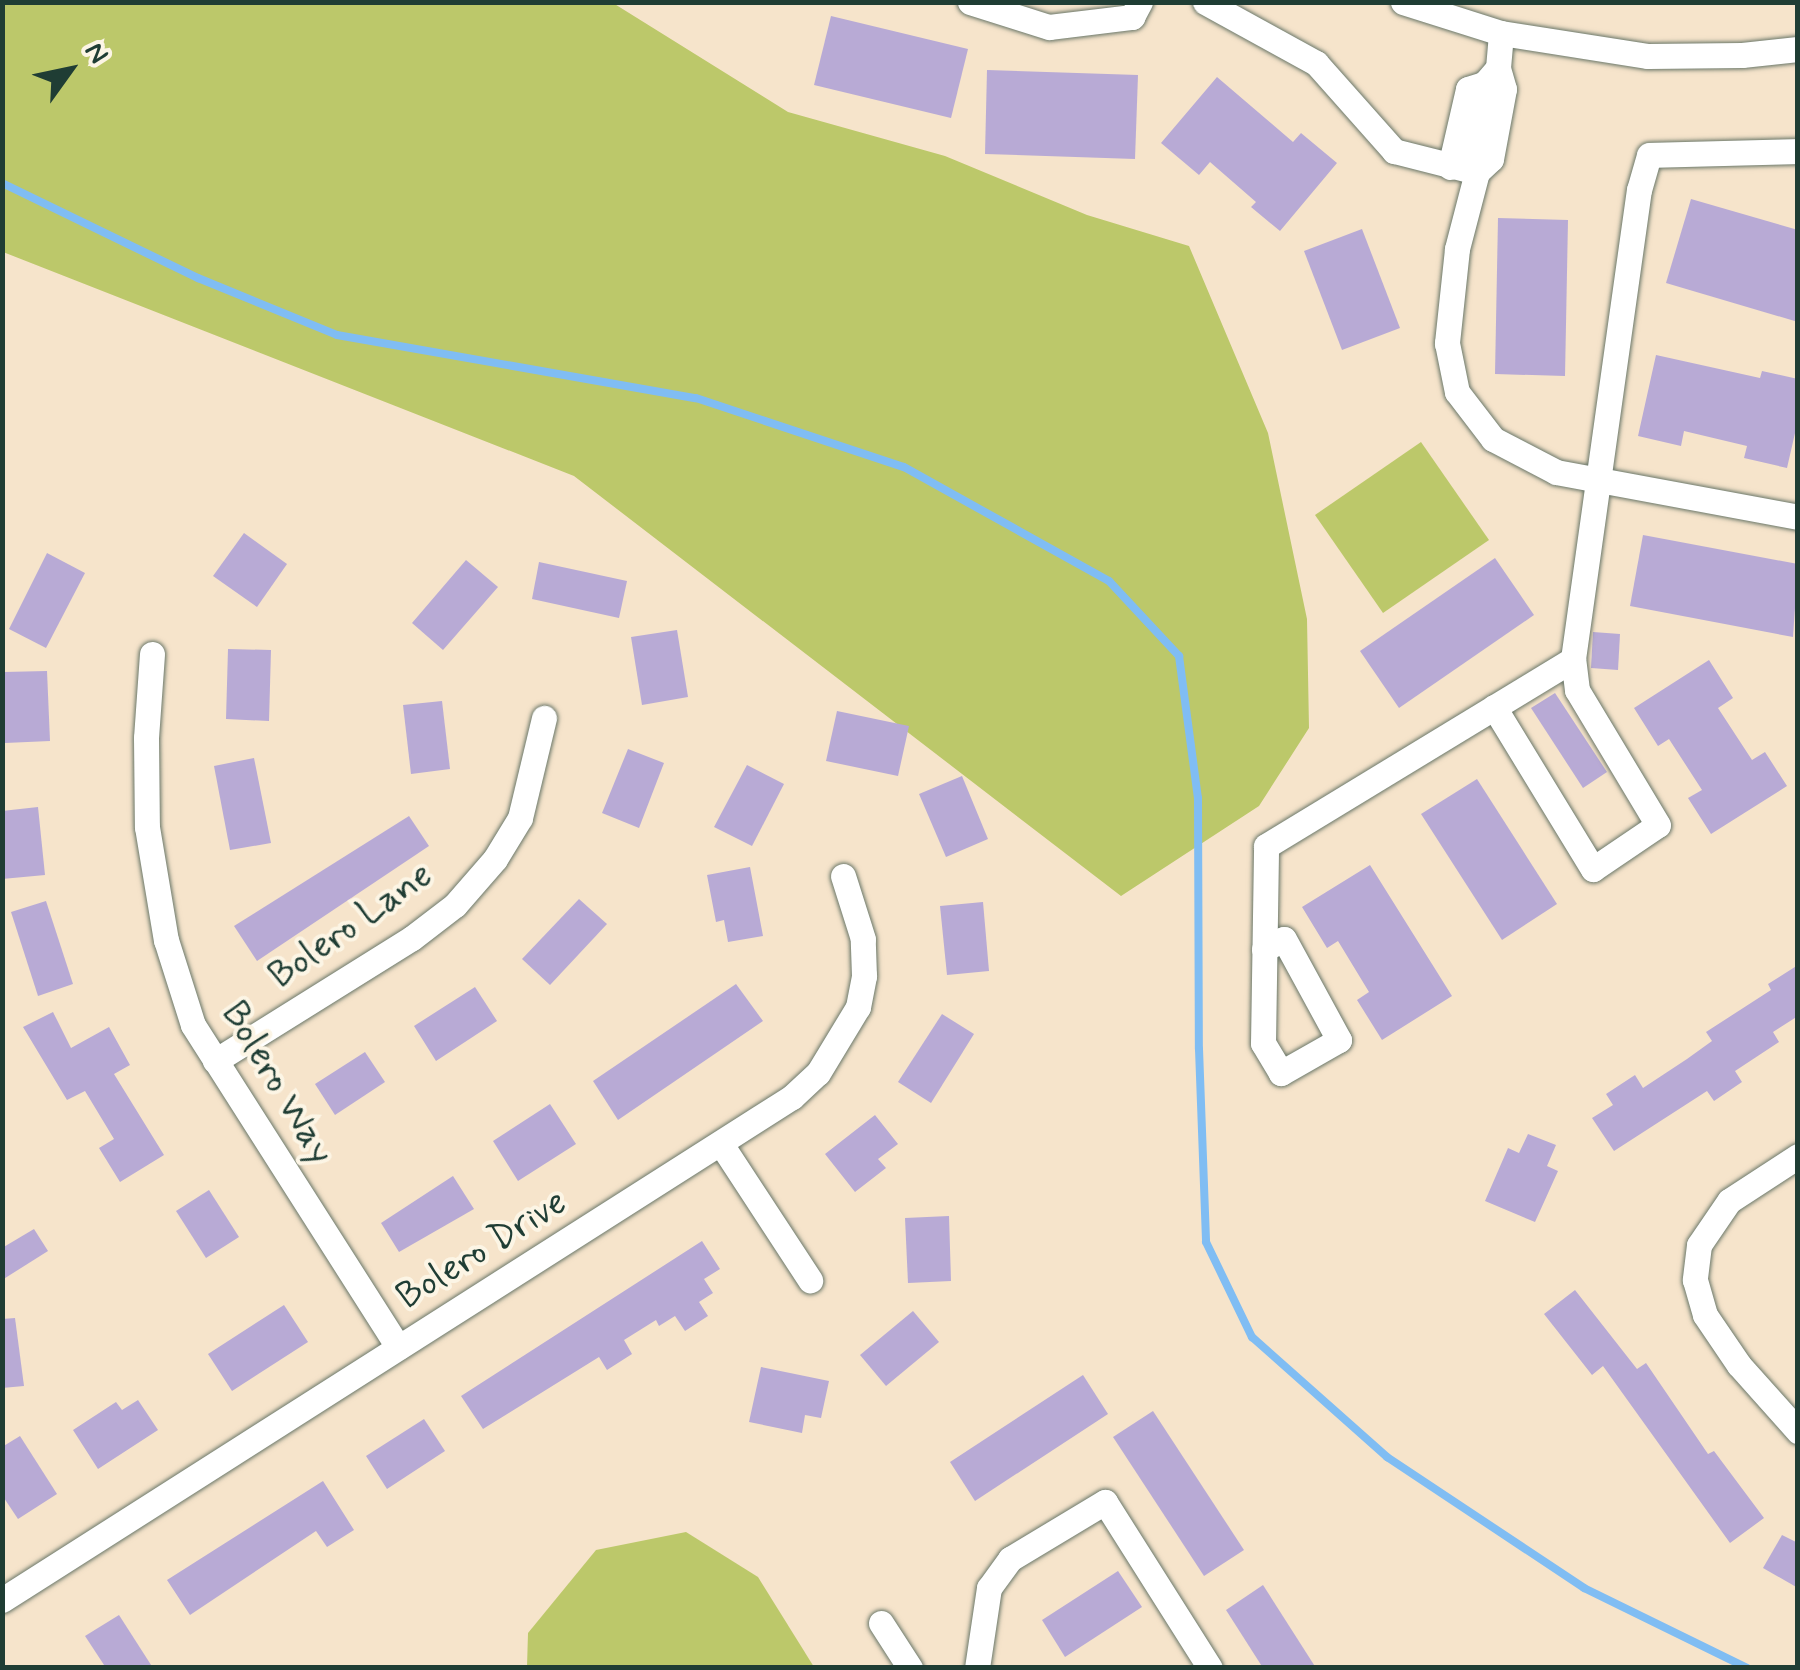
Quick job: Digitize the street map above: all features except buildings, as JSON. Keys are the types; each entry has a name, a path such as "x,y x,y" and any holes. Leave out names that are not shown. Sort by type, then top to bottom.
{"street":[{"path":"970,2 1049,28 1132,17 1140,2"},
{"path":"1205,2 1316,63 1394,151 1478,172"},
{"path":"1403,2 1501,32 1648,56 1742,56 1798,48"},
{"path":"1501,32 1472,156 1478,172 1457,249 1447,343 1458,392 1493,439 1556,472 1798,517"},
{"path":"1450,167 1468,90 1492,76"},
{"path":"1494,707 1593,868 1658,825 1577,690 1573,659 1639,190 1649,155 1798,151"},
{"name":"Bolero Way","path":"152,654 146,738 147,828 166,940 194,1024 398,1346"},
{"path":"1264,949 1284,938 1339,1040 1281,1072 1263,1043 1264,949 1266,846 1573,659"},
{"name":"Bolero Lane","path":"215,1061 412,938 455,905 495,860 520,818 544,718"},
{"name":"Bolero Drive","path":"2,1600 792,1097 818,1073 858,1007 864,976 863,939 844,876"},
{"path":"721,1144 810,1280"},
{"path":"1798,1156 1729,1201 1699,1245 1696,1280 1705,1315 1739,1364 1798,1432"},
{"path":"977,1668 989,1588 1010,1559 1104,1502 1210,1668"},
{"path":"881,1623 910,1668"}],"green space":[{"path":"2,3 613,3 788,112 945,156 1087,215 1189,246 1268,433 1307,619 1309,728 1259,806 1121,896 574,476 3,252"},
{"path":"1421,442 1489,540 1383,613 1315,515"},
{"path":"686,1532 758,1577 814,1667 527,1667 528,1633 596,1550"}],"waterway":[{"path":"2,183 198,278 337,335 696,398 904,467 1109,581 1179,656 1198,798 1199,1049 1206,1242 1252,1337 1387,1457 1584,1588 1747,1668"}]}
